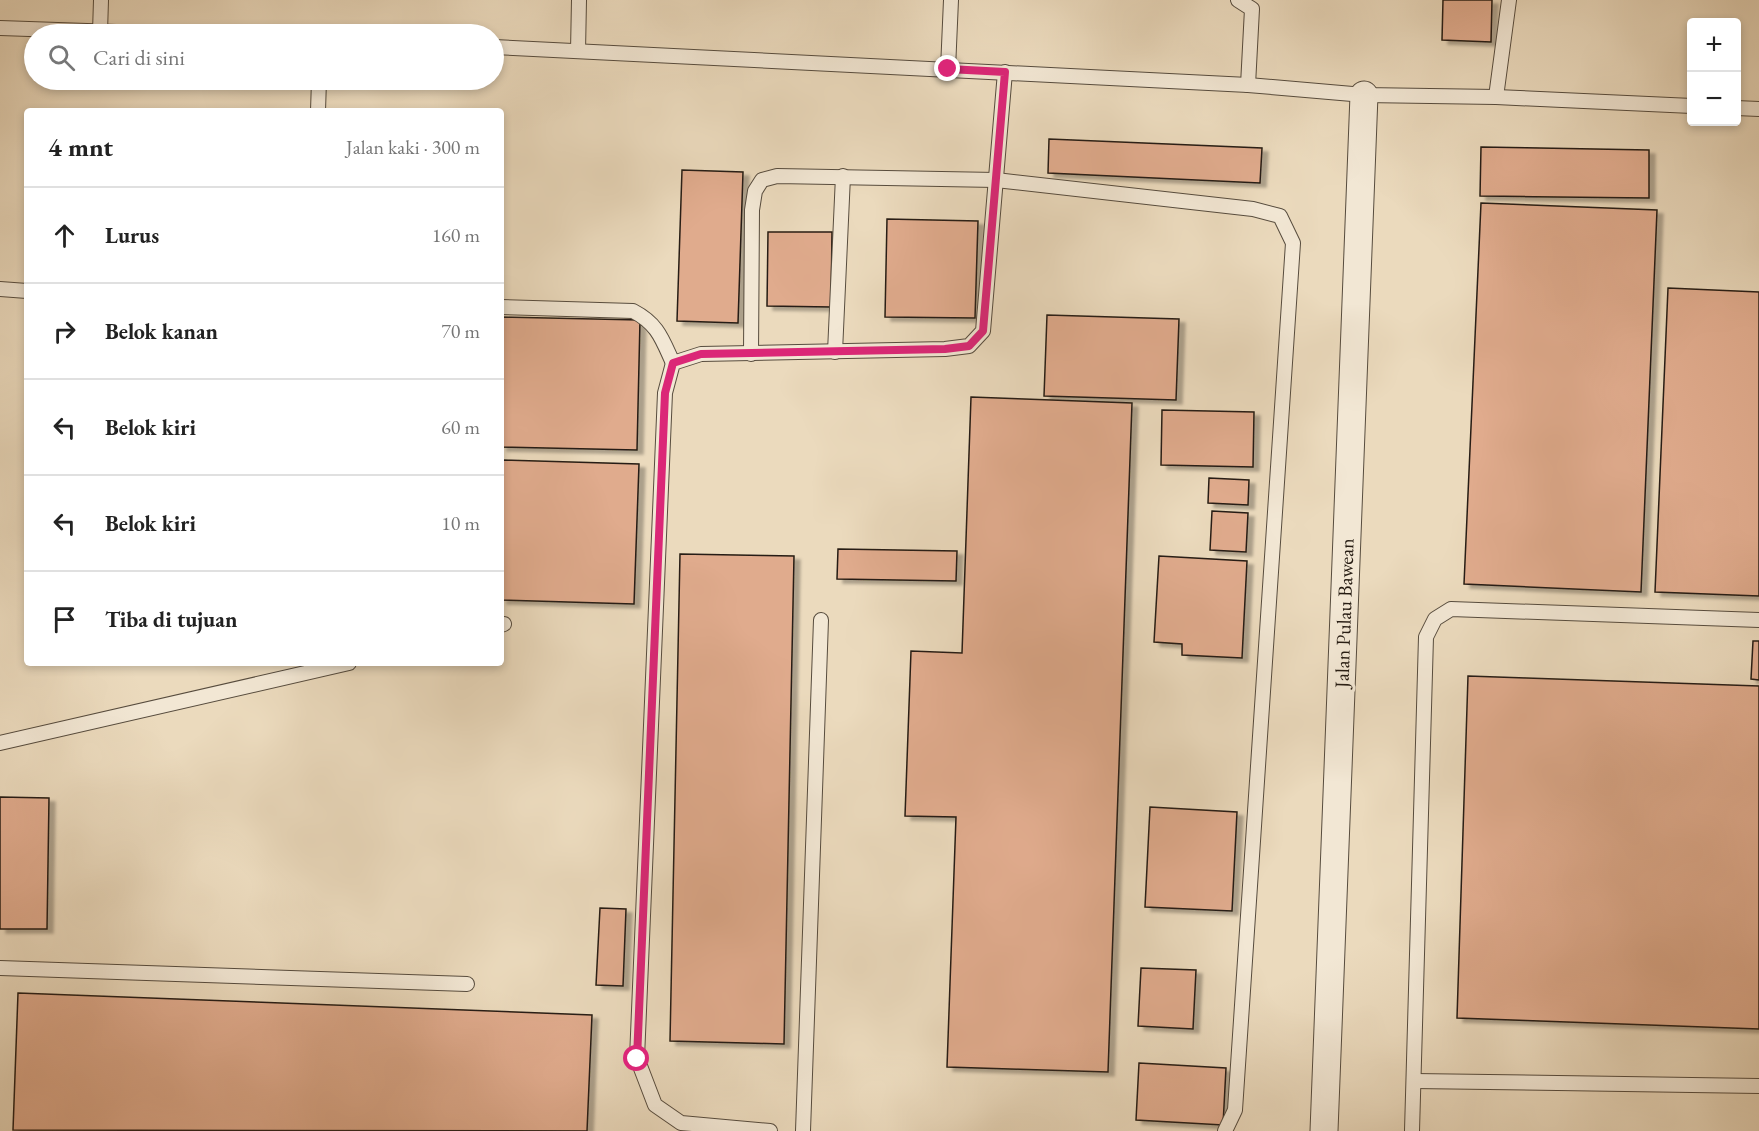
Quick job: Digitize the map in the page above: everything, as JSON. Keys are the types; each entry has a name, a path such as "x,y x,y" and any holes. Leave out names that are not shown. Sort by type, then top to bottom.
{"street":[{"name":"Jalan Pulau Bawean","path":"1324,1131 1364,95"}],"lane":[{"path":"100,24 101,0"},
{"path":"578,51 579,0"},
{"path":"948,69 951,0"},
{"path":"1238,0 1252,9 1248,85"},
{"path":"1496,97 1509,0"},
{"path":"0,28 24,29"},
{"path":"504,47 1248,85 1364,95 1496,97 1687,106"},
{"path":"673,363 701,354 945,349 969,346 983,331 1005,72"},
{"path":"318,108 319,90"},
{"path":"1741,108 1759,109"},
{"path":"751,354 752,210 755,191 762,180 777,176 996,180 1253,209 1280,216 1293,243 1235,1110 1225,1131"},
{"path":"835,352 843,176"},
{"path":"0,289 24,291"},
{"path":"504,307 633,311 649,320 661,336 673,363 665,393 637,1059 655,1105 681,1123 770,1131"},
{"path":"1412,1131 1426,637 1435,619 1451,609 1759,620"},
{"path":"803,1131 820,620"},
{"path":"0,743 336,666"},
{"path":"0,968 467,984"},
{"path":"1414,1081 1759,1086"}],"building":[{"path":"1443,0 1492,0 1491,42 1442,40"},
{"path":"1049,139 1262,148 1260,183 1048,173"},
{"path":"1481,147 1649,150 1649,198 1480,196"},
{"path":"682,170 743,172 738,323 677,321"},
{"path":"1481,203 1657,210 1641,592 1464,584"},
{"path":"887,219 978,221 975,318 885,317"},
{"path":"768,232 832,232 831,307 767,306"},
{"path":"1668,288 1759,292 1759,596 1655,592"},
{"path":"1047,315 1179,319 1176,400 1044,396"},
{"path":"504,317 640,320 637,450 504,447"},
{"path":"971,397 1132,403 1108,1072 947,1067 956,817 905,816 911,651 962,653"},
{"path":"1162,410 1254,412 1253,467 1161,465"},
{"path":"504,460 639,464 634,604 504,600"},
{"path":"1209,478 1249,480 1248,505 1208,503"},
{"path":"1212,511 1248,513 1246,552 1210,550"},
{"path":"838,549 957,551 956,581 837,579"},
{"path":"680,554 794,556 784,1044 670,1041"},
{"path":"1159,556 1247,561 1242,658 1182,655 1182,644 1154,642"},
{"path":"1753,641 1759,641 1759,680 1751,679"},
{"path":"1468,676 1759,686 1759,1029 1457,1018"},
{"path":"0,797 49,798 47,929 0,929"},
{"path":"1150,807 1237,812 1232,911 1145,907"},
{"path":"600,908 626,909 623,986 596,985"},
{"path":"1141,968 1196,970 1193,1029 1138,1026"},
{"path":"18,993 592,1015 587,1131 13,1130"},
{"path":"1139,1063 1226,1068 1223,1125 1136,1120"}],"route":[{"path":"637,1059 665,393 673,363 701,354 945,349 969,346 983,331 1005,72 948,69"}]}
